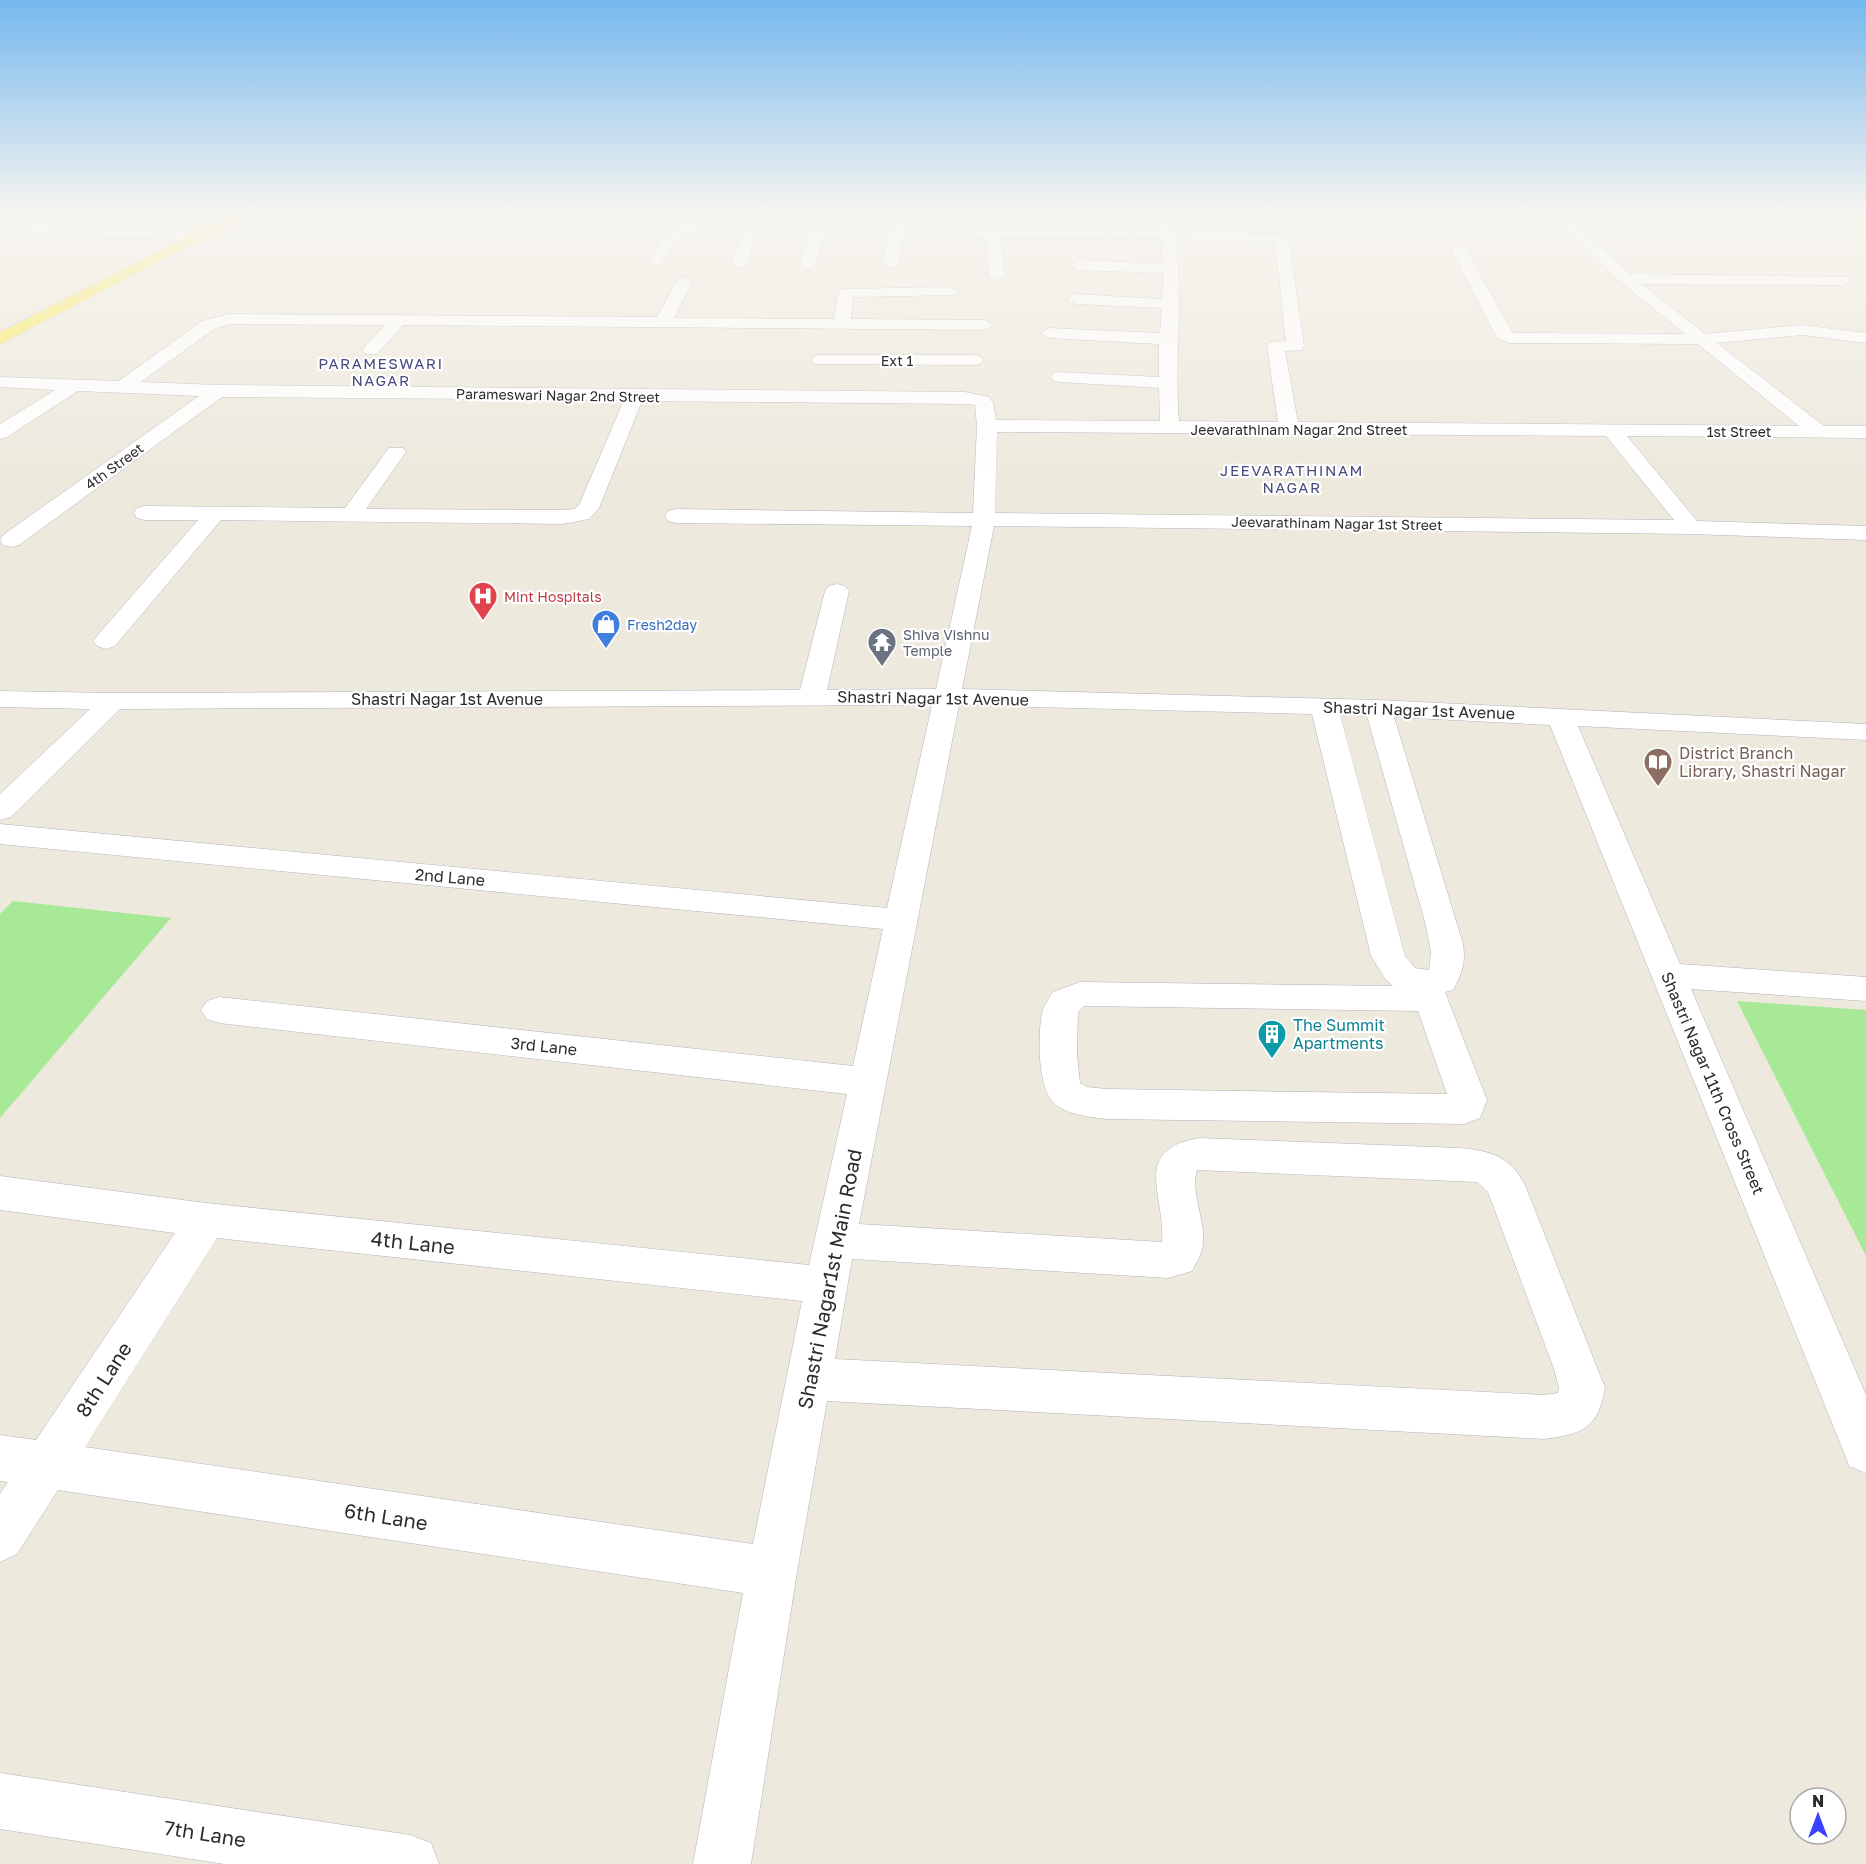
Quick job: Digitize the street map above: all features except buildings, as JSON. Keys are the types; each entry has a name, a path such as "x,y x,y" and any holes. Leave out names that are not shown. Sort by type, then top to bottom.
{"main road":[{"path":"0,327 53,301"},
{"path":"0,339 74,301"}],"street":[{"path":"662,324 674,301"},
{"path":"814,397 820,360 843,301"},
{"path":"1113,301 1171,304"},
{"path":"1170,428 1167,383 1171,301"},
{"path":"1289,301 1295,346 1276,346 1289,429"},
{"path":"1486,301 1503,334 1509,338 1701,339 1802,330 1866,338"},
{"path":"1653,301 1818,431"},
{"path":"598,323 609,307"},
{"path":"122,388 208,325 220,320 985,325"},
{"path":"371,350 398,321"},
{"path":"1049,333 1168,339"},
{"name":"Ext 1","path":"820,360 974,360"},
{"path":"1060,377 1167,383"},
{"name":"Parameswari Nagar 2nd Street","path":"0,382 218,392 974,399 982,400 984,404 987,426"},
{"path":"0,433 73,386"},
{"name":"4th Street","path":"11,540 218,392"},
{"path":"145,513 563,517 581,514 588,508 635,396"},
{"name":"Jeevarathinam Nagar 2nd Street","path":"987,426 1612,431"},
{"name":"Shastri Nagar1st Main Road","path":"722,1864 772,1572 826,1285 984,519 987,426"},
{"path":"1612,431 1691,527"},
{"name":"1st Street","path":"1612,431 1866,432"},
{"path":"351,515 396,452"},
{"path":"106,641 214,514"},
{"name":"Jeevarathinam Nagar 1st Street","path":"676,516 1691,527 1866,533"},
{"path":"812,697 837,591"},
{"name":"Shastri Nagar 1st Avenue","path":"0,699 113,701 947,697 1378,708 1866,732"},
{"path":"0,812 113,701"},
{"path":"1324,707 1388,956 1395,971 1427,991 1468,1100 1467,1108 1107,1104 1085,1102 1066,1092 1060,1081 1060,1012 1065,1001 1080,994 1427,991 1441,981 1446,973 1449,955 1378,708"},
{"name":"Shastri Nagar 11th Cross Street","path":"1560,716 1667,975 1861,1429"},
{"name":"2nd Lane","path":"0,834 900,920"},
{"path":"1667,975 1866,989"},
{"name":"3rd Lane","path":"219,1010 868,1082"},
{"path":"809,1379 1544,1417 1568,1414 1579,1405 1582,1389 1505,1185 1494,1171 1487,1167 1199,1154 1184,1157 1176,1166 1175,1177 1185,1244 1177,1258 1168,1260 835,1240"},
{"name":"4th Lane","path":"0,1193 206,1220 826,1285"},
{"name":"8th Lane","path":"0,1537 206,1220"},
{"name":"6th Lane","path":"0,1458 772,1572"},
{"name":"7th Lane","path":"0,1801 410,1864"}],"green space":[{"path":"13,901 171,918 0,1118 0,914"},
{"path":"1737,1001 1866,1010 1866,1256"}],"place":[{"name":"Mint Hospitals","path":"483,622"},
{"name":"Fresh2day","path":"606,650"},
{"name":"Shiva Vishnu Temple","path":"882,668"},
{"name":"District Branch Library, Shastri Nagar","path":"1658,788"},
{"name":"The Summit Apartments","path":"1272,1060"}],"district":[{"name":"PARAMESWARI NAGAR","path":"381,372"},
{"name":"JEEVARATHINAM NAGAR","path":"1292,478"}]}
